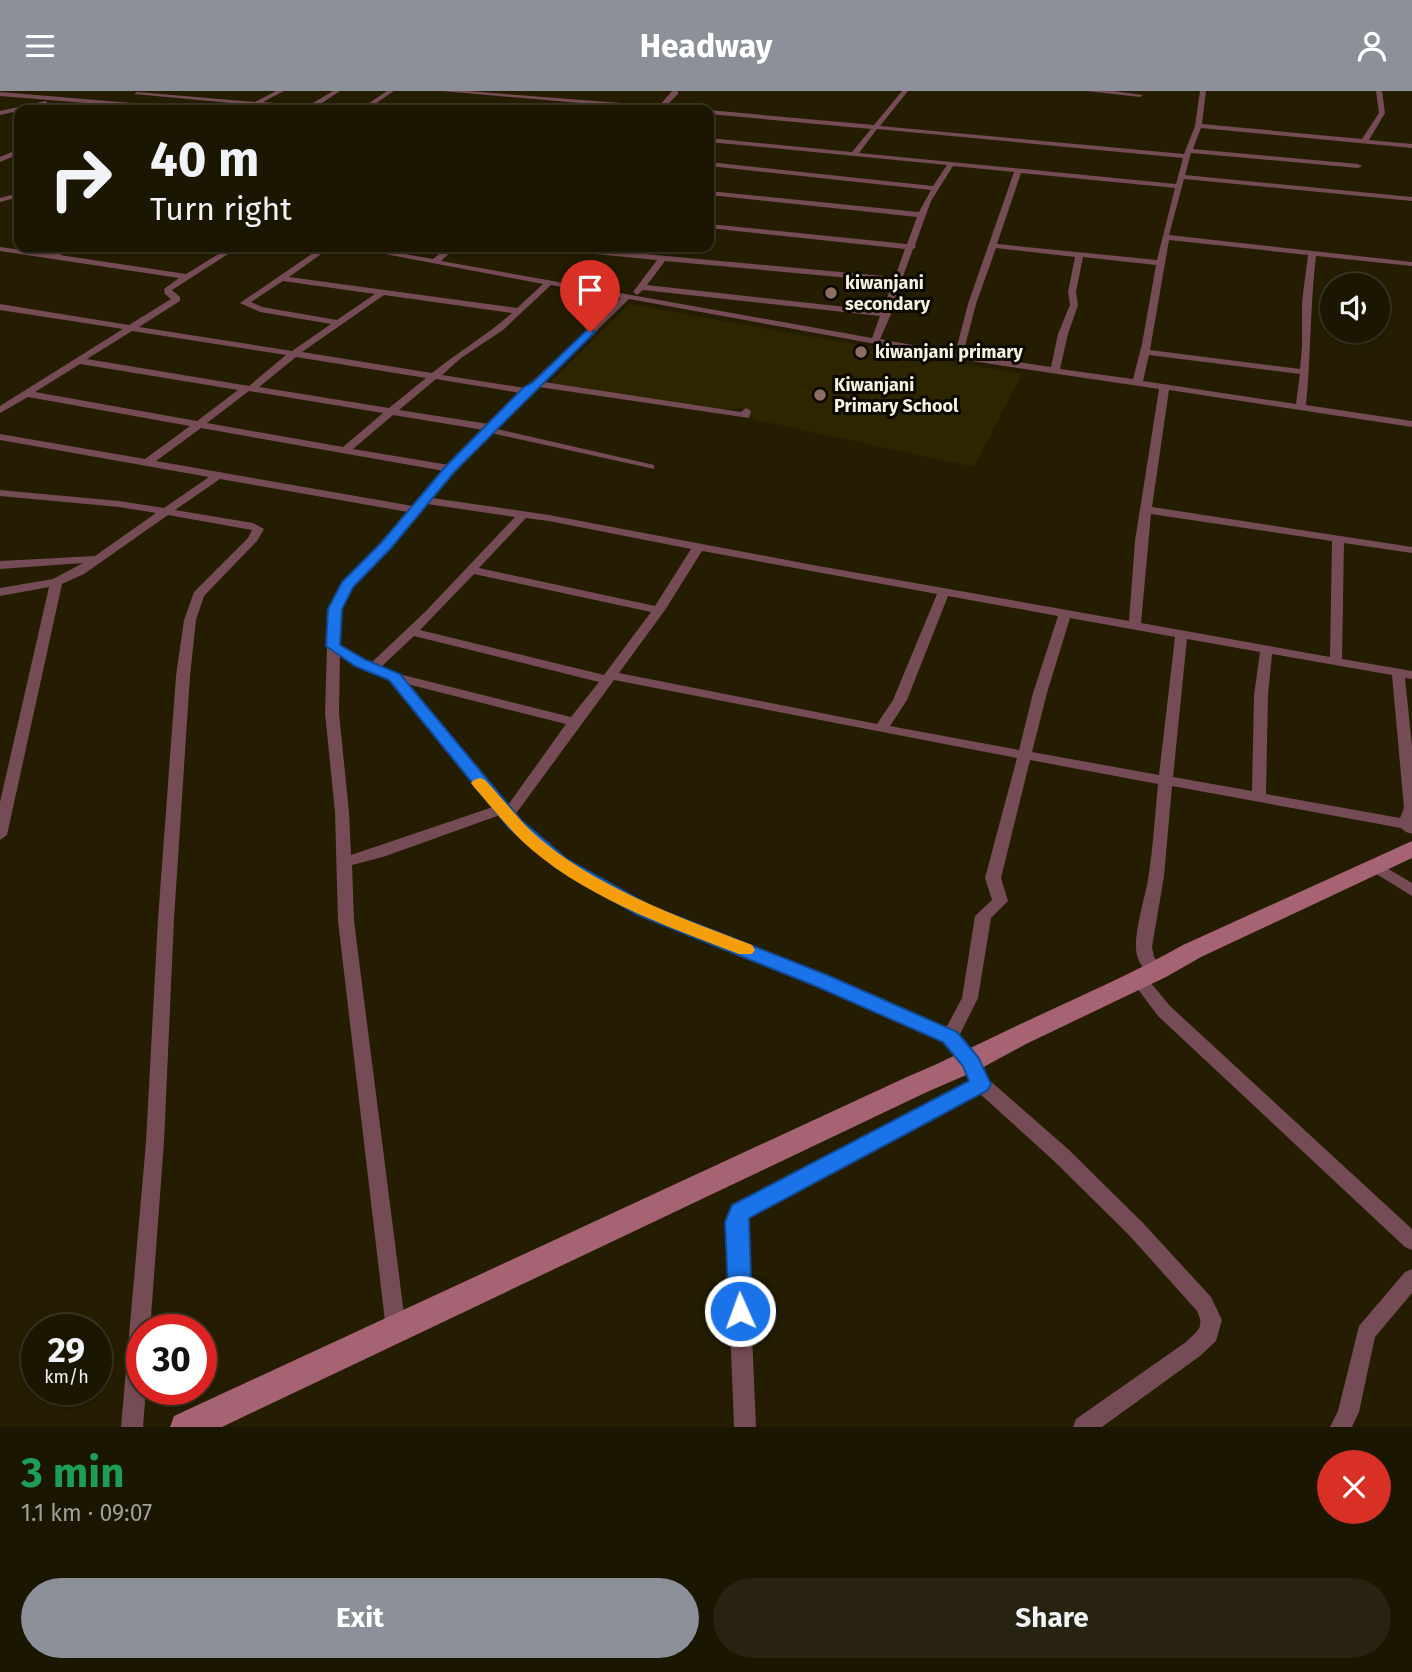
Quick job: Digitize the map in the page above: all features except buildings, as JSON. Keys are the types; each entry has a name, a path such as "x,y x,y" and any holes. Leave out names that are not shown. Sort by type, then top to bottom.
{"street":[{"path":"256,104 281,91"},
{"path":"315,105 337,91"},
{"path":"370,105 391,91"},
{"path":"444,91 620,105"},
{"path":"663,105 675,91"},
{"path":"855,154 905,91"},
{"path":"1089,91 1140,95"},
{"path":"1137,384 1165,237 1198,126 1203,91"},
{"path":"1364,142 1382,113 1379,91"},
{"path":"0,94 116,105 140,93 267,105"},
{"path":"36,105 58,100"},
{"path":"714,112 1188,154 1358,166"},
{"path":"1198,126 1412,146"},
{"path":"714,141 1018,171 1412,199"},
{"path":"729,150 735,143"},
{"path":"714,164 723,158"},
{"path":"875,341 934,188 951,164"},
{"path":"714,165 934,188"},
{"path":"958,356 965,341 972,305 995,246 1018,171"},
{"path":"714,194 923,215"},
{"path":"714,227 912,247"},
{"path":"1165,237 1412,264"},
{"path":"995,246 1160,263"},
{"path":"19,252 187,277"},
{"path":"50,257 60,252"},
{"path":"0,410 177,299 167,291 227,252"},
{"path":"320,252 244,303 267,311 338,323"},
{"path":"380,252 958,356 1164,389 1412,424"},
{"path":"435,262 446,252"},
{"path":"599,252 898,280"},
{"path":"1301,408 1305,372 1306,302 1312,253"},
{"path":"1055,372 1063,334 1074,305 1072,292 1079,255"},
{"path":"396,1330 350,959 342,812 332,713 335,609 341,595 451,469 527,391 641,288 663,258"},
{"path":"281,278 519,311"},
{"path":"345,450 458,356 500,328 548,284"},
{"path":"641,288 887,314"},
{"path":"147,463 383,292"},
{"path":"0,307 527,391"},
{"path":"1145,352 1305,372"},
{"path":"79,361 491,429 650,467"},
{"path":"537,384 746,417 746,411"},
{"path":"1135,626 1141,541 1164,389"},
{"path":"28,394 451,469"},
{"path":"0,437 217,476 418,505 524,514 789,565 1405,674 1410,834 1375,866 1192,951 1148,976 1017,1037 976,1073 739,1212 736,1222 745,1427"},
{"path":"0,592 56,582 101,559 217,476"},
{"path":"0,493 168,510 253,526 258,531 198,595 190,620 183,676 166,919 155,1142 132,1427"},
{"path":"1147,510 1412,550"},
{"path":"372,669 524,514"},
{"path":"1336,663 1338,539"},
{"path":"344,862 504,812 526,793 575,722 659,610 699,546"},
{"path":"0,565 101,559"},
{"path":"471,570 659,610"},
{"path":"0,835 56,582"},
{"path":"881,729 900,700 944,591"},
{"path":"950,1037 970,997 983,916 1000,901 993,878 1040,693 1065,614"},
{"path":"411,632 610,677 1259,797 1410,834"},
{"path":"1181,635 1156,876 1144,947 1148,976 1164,1011 1412,1241"},
{"path":"333,646 372,669 394,677 575,722"},
{"path":"1259,797 1261,695 1266,651"},
{"path":"394,677 504,812 527,836 561,863 645,911 820,980 950,1037 976,1073 1136,1229 1204,1304 1212,1320 1209,1334 1193,1349 1084,1427"},
{"path":"1375,866 1412,891"},
{"path":"186,1427 918,1084 976,1073"},
{"path":"1340,1427 1348,1412 1366,1333 1412,1278"}],"shaded area":[{"name":"Kiwanjani Primary School","path":"629,304 1022,374 974,467 756,420 741,408 724,410 550,383"}],"slow traffic":[{"path":"480,783 527,836 561,863 645,911 745,950"}],"place":[{"name":"kiwanjani secondary","path":"831,293"},
{"name":"kiwanjani primary","path":"861,352"},
{"name":"Kiwanjani Primary School","path":"820,395"}],"route":[{"path":"590,332 527,391 451,469 386,545 347,585 335,609 333,646 360,663 394,677 515,824 561,863 645,911 820,980 950,1037 971,1062 981,1084 869,1146 739,1212 736,1222 740,1311"}]}
